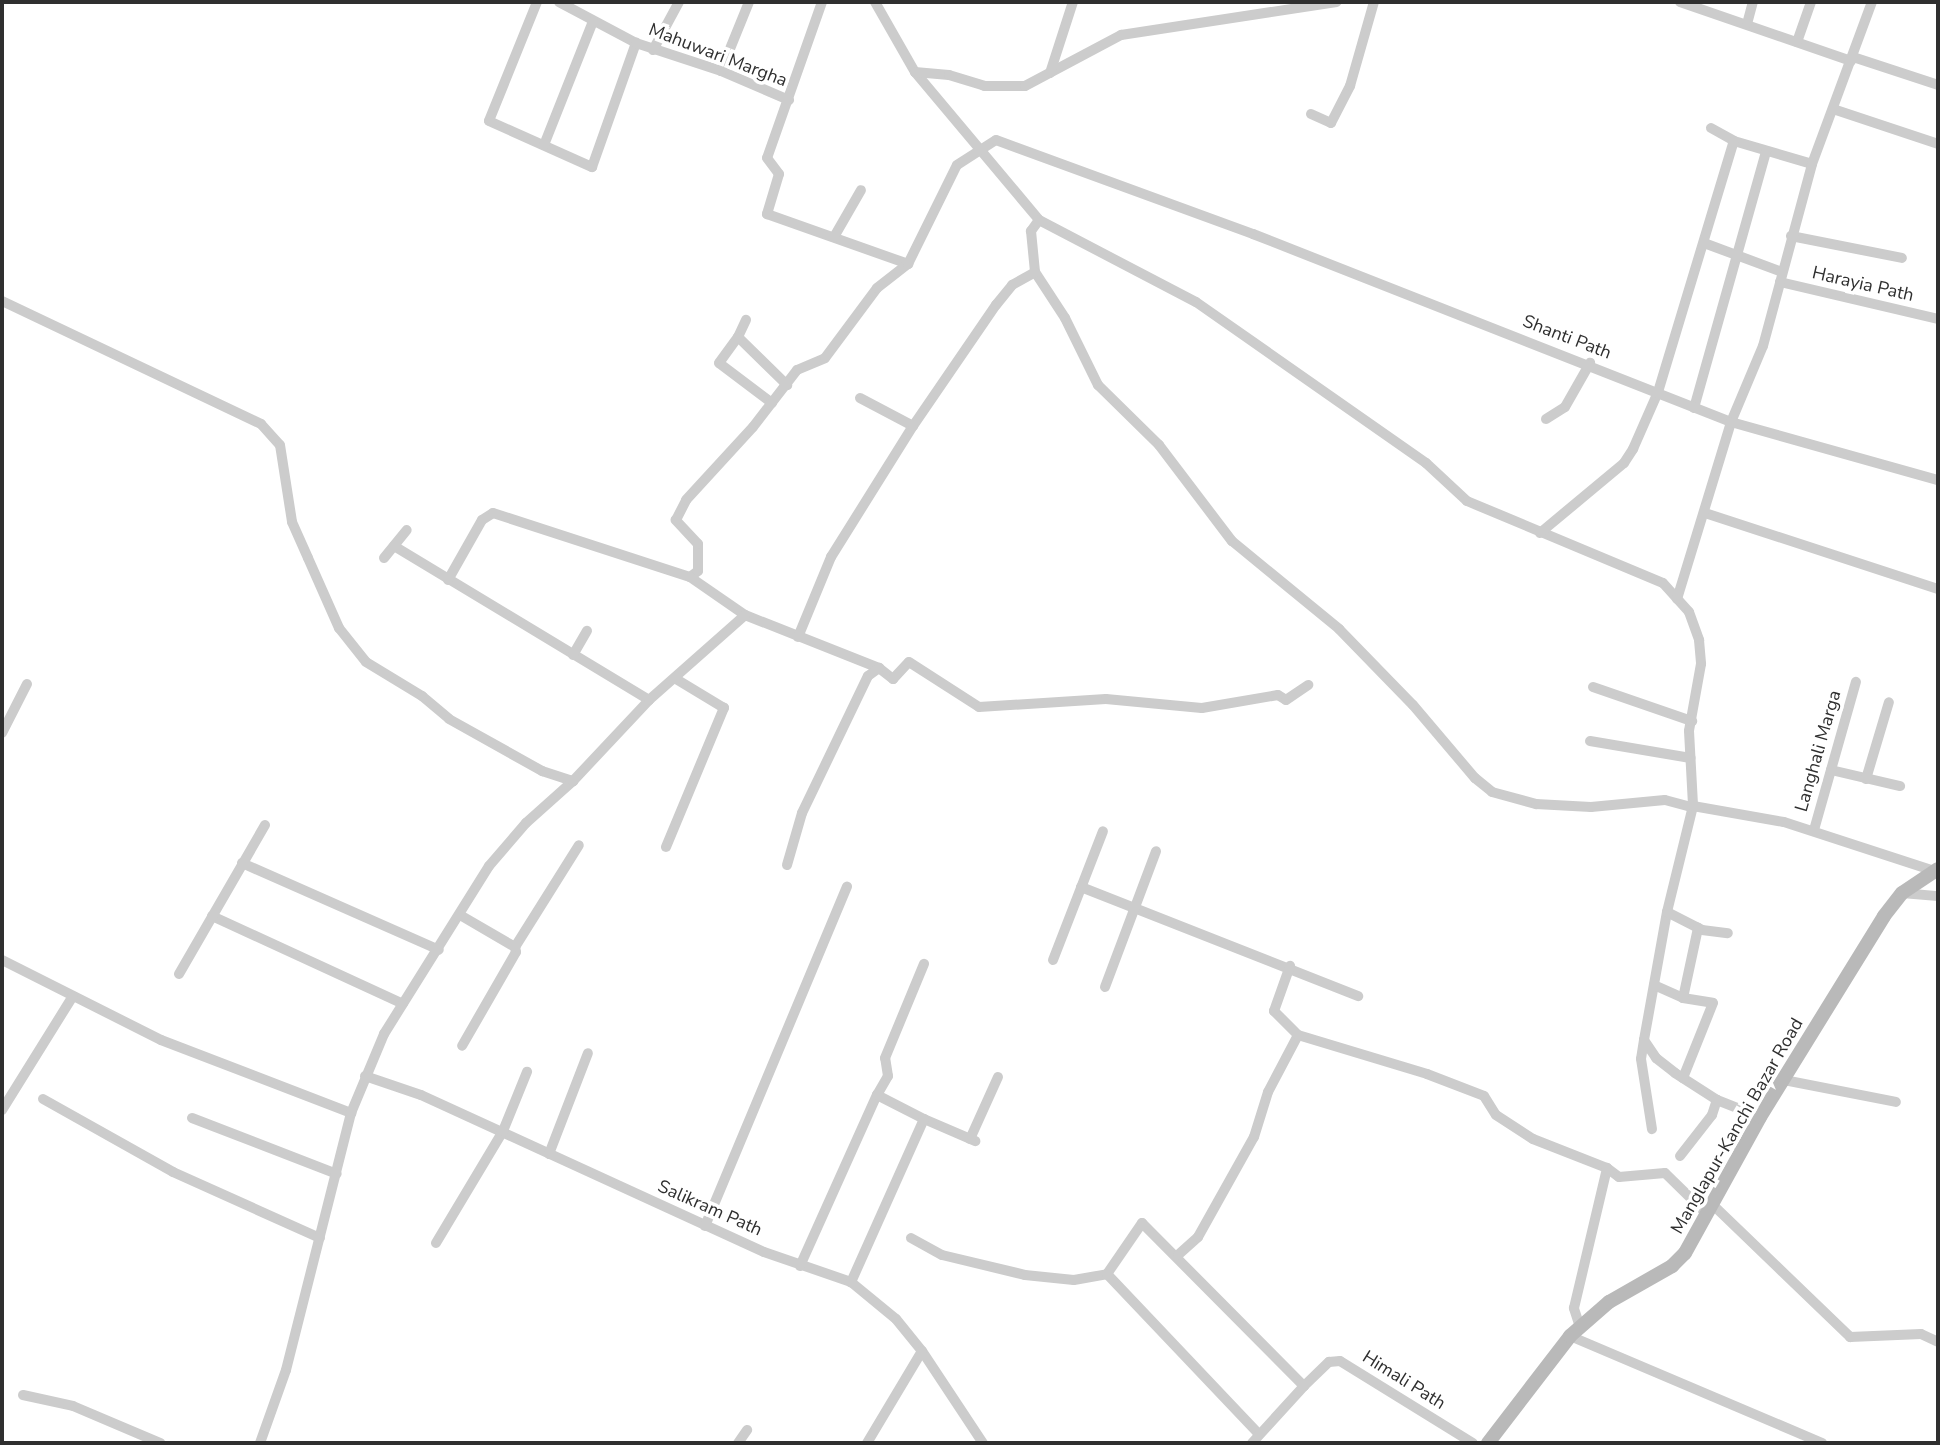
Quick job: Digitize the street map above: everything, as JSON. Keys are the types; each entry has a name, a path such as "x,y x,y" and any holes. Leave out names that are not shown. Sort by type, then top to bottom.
{"street":[{"path":"537,2 489,121 592,167 636,43"},
{"name":"Mahuwari Margha","path":"559,2 636,43 721,71 789,100"},
{"path":"653,50 679,2"},
{"path":"721,71 749,2"},
{"path":"822,2 767,158 779,174 767,214 908,264"},
{"path":"875,2 915,72 976,151 1039,220 1131,272 1196,302 1426,463 1467,501 1663,583 1689,612 1699,639 1701,664 1692,721 1693,807 1667,912 1641,1059 1652,1129"},
{"path":"1051,73 1073,2"},
{"path":"915,72 949,75 984,86 1025,86 1051,73 1078,54 1121,35 1336,2"},
{"path":"1311,114 1331,123 1350,86 1374,2"},
{"path":"1680,2 1699,5 1797,42 1938,85"},
{"path":"1747,24 1753,2"},
{"path":"1797,42 1811,2"},
{"path":"1677,599 1731,422 1763,346 1812,164 1872,2"},
{"path":"544,145 593,21"},
{"path":"1833,109 1938,144"},
{"path":"1711,128 1734,141 1812,164"},
{"name":"Shanti Path","path":"976,151 996,140 1051,163 1083,169 1590,363 1731,422 1938,480"},
{"path":"1540,533 1624,463 1658,392 1734,141"},
{"path":"690,577 698,571 698,544 676,520 686,500 772,403 797,370 825,358 877,288 908,264 957,165 976,151"},
{"path":"1694,408 1766,151"},
{"path":"834,237 861,190"},
{"path":"1039,220 1031,231 1035,272 1065,318 1098,386 1159,445 1232,541 1339,629 1492,792 1570,807 1665,800 1814,830 1936,870"},
{"path":"1791,236 1902,258"},
{"name":"Harayia Path","path":"1704,243 1781,277 1938,319"},
{"path":"798,637 831,557 913,426 996,305 1012,285 1035,272"},
{"path":"2,301 261,424 280,445 292,522 307,558 339,628 366,662 422,695 449,719 542,771 573,781"},
{"path":"746,320 738,337 719,363 772,403"},
{"path":"738,337 787,385"},
{"path":"1546,419 1565,407 1590,363"},
{"path":"860,398 913,426"},
{"path":"448,580 482,520 493,513 690,577 745,615 879,668 893,679 909,662 979,707 1006,708 1106,699 1202,708 1278,695 1286,700 1308,685"},
{"path":"1704,513 1938,589"},
{"path":"384,558 407,530"},
{"path":"394,546 649,700"},
{"path":"260,1443 286,1370 351,1113 365,1076 402,1004 439,950 489,866 526,823 573,781 649,700 676,679 719,633 745,615"},
{"path":"573,654 587,631"},
{"path":"786,865 802,813 869,676 879,668"},
{"path":"666,847 724,708 676,679"},
{"name":"Langhali Marga","path":"1814,830 1856,682"},
{"path":"2,733 27,684"},
{"path":"1593,687 1692,721"},
{"path":"1866,779 1889,702"},
{"path":"1590,741 1691,758"},
{"path":"1831,770 1900,786"},
{"path":"179,974 265,825"},
{"path":"1053,960 1103,831"},
{"path":"462,1046 515,947 579,845"},
{"path":"1105,987 1156,851"},
{"path":"242,863 439,950"},
{"name":"Manglapur-Kanchi Bazar Road","path":"1488,1443 1575,1331 1609,1302 1672,1266 1709,1209 1760,1117 1902,893 1936,870"},
{"path":"705,1226 847,887"},
{"path":"1081,887 1290,966 1358,996"},
{"path":"1902,893 1938,896"},
{"path":"1667,912 1698,928 1728,933"},
{"path":"460,915 515,947"},
{"path":"212,916 402,1004"},
{"path":"1683,998 1698,928"},
{"path":"2,960 161,1040 351,1113"},
{"path":"800,1266 888,1076 885,1058 924,964"},
{"path":"1290,966 1274,1011 1298,1035 1427,1074 1484,1096 1496,1115 1533,1139 1607,1168 1619,1177 1633,1180 1665,1173 1709,1209 1850,1337 1921,1334 1938,1342"},
{"path":"1654,985 1683,998 1713,1003 1683,1079"},
{"path":"2,1111 73,996"},
{"path":"1178,1255 1198,1237 1254,1137 1268,1092 1298,1035"},
{"path":"1644,1040 1656,1058 1683,1079 1717,1100 1760,1117"},
{"path":"550,1154 588,1053"},
{"path":"436,1243 503,1131 527,1072"},
{"name":"Salikram Path","path":"365,1076 422,1094 705,1226 800,1266 851,1282 896,1319 922,1351 983,1443"},
{"path":"877,1095 972,1140 998,1077"},
{"path":"1784,1080 1896,1102"},
{"path":"43,1099 173,1172 320,1238"},
{"path":"1680,1156 1712,1115 1717,1100"},
{"path":"192,1118 337,1174"},
{"path":"851,1282 924,1119"},
{"path":"1607,1168 1574,1308 1575,1331 1822,1443"},
{"path":"911,1238 942,1255 1025,1275 1074,1280 1107,1274 1142,1223 1178,1255 1304,1386"},
{"path":"1107,1274 1255,1438"},
{"path":"867,1443 922,1351"},
{"name":"Himali Path","path":"1255,1438 1329,1362 1340,1361 1473,1443"},
{"path":"23,1395 74,1406 160,1443"},
{"path":"738,1443 747,1430"}]}
